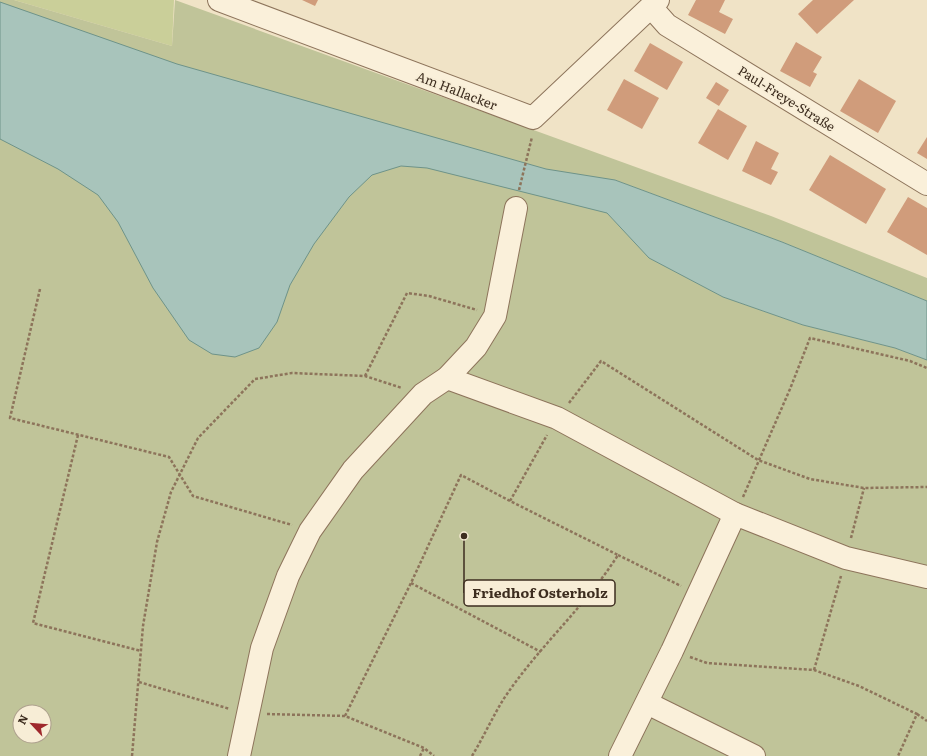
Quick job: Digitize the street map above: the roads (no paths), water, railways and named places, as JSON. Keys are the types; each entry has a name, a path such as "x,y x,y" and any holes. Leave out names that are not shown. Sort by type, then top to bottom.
{"street":[{"name":"Am Hallacker","path":"219,0 533,118 562,83 655,4"},
{"name":"Paul-Freye-Straße","path":"655,4 667,25 927,184"},
{"path":"239,756 262,648 288,576 310,531 353,470 423,394 447,378 476,347 494,316 516,208"},
{"path":"447,378 557,418 735,514 846,558 927,577"},
{"path":"620,756 672,652 735,514"},
{"path":"647,703 754,756"}],"water":[{"path":"0,2 177,64 546,169 615,180 782,242 927,301 927,360 895,348 803,325 723,297 649,258 607,213 427,168 401,166 372,175 349,197 314,244 290,285 277,322 259,348 235,357 212,354 189,340 153,288 118,222 98,195 58,169 0,139"}],"place":[{"name":"Friedhof Osterholz","path":"464,536"}]}
